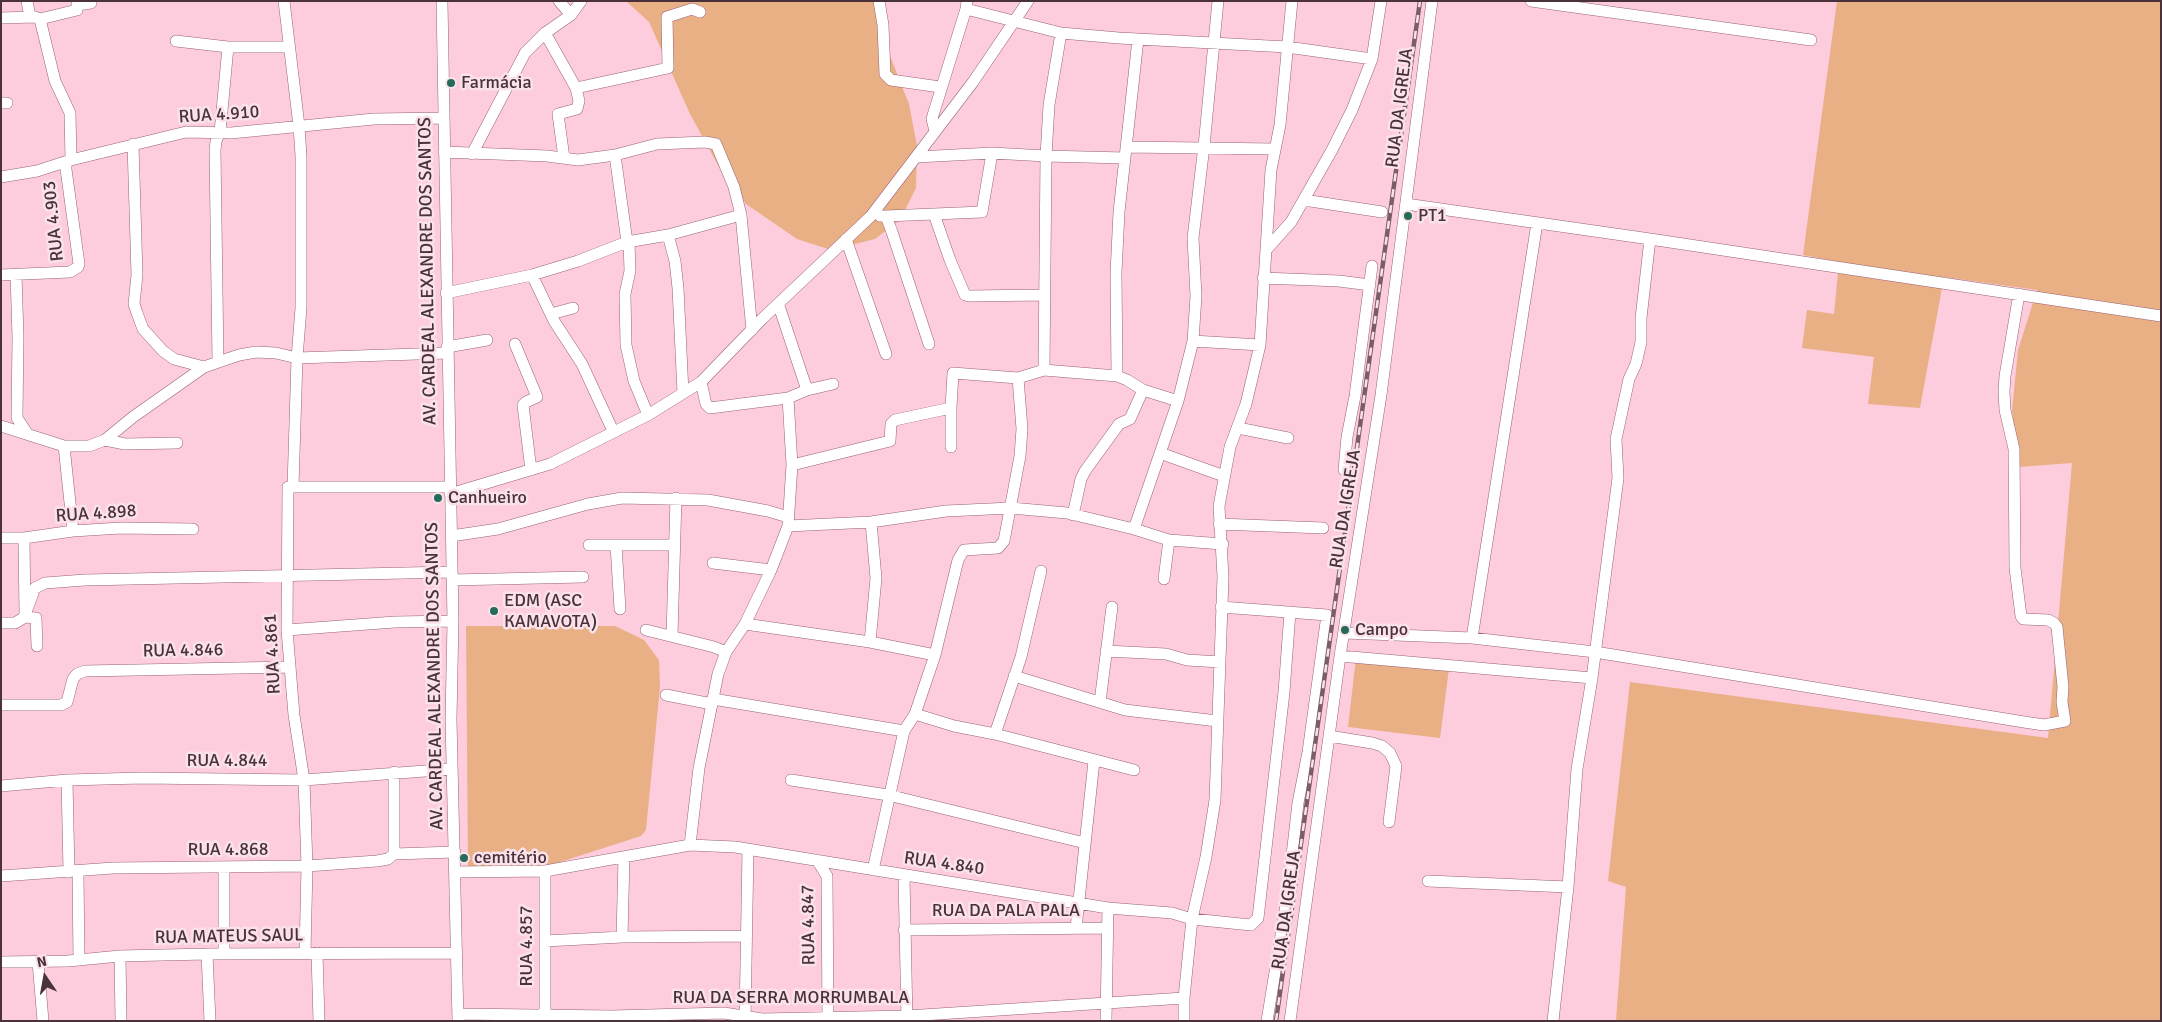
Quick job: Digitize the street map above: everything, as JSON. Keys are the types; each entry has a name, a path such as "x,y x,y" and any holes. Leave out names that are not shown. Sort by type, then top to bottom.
{"street":[{"path":"27,1 35,18 55,81 70,113 68,161"},
{"name":"RUA 4.861","path":"284,1 299,126 302,248 293,487 288,488 287,630 294,715 304,780 311,953 318,1021"},
{"name":"AV. CARDEAL ALEXANDRE DOS SANTOS","path":"442,1 449,490 453,621 452,769 456,872 458,1018"},
{"path":"559,1 571,15"},
{"path":"472,154 525,53 545,33 571,15 581,1"},
{"path":"878,1 883,25 885,74 891,80 940,87"},
{"path":"293,487 449,490 531,470 573,453 613,431 648,415 683,394 701,382 752,330 871,216 973,82 1028,1"},
{"path":"1134,529 1178,401 1193,341 1196,296 1193,238 1218,1"},
{"path":"1184,1021 1184,998 1192,919 1206,857 1215,800 1222,544 1219,506 1230,447 1246,404 1260,345 1271,170 1280,124 1292,1"},
{"path":"1266,250 1291,222 1348,118 1372,59 1380,1"},
{"name":"RUA DA IGREJA","path":"1290,1021 1340,656 1381,395 1432,1"},
{"path":"1531,1 1811,40"},
{"path":"1,18 35,18 77,10 76,5 91,3"},
{"path":"935,131 932,119 966,5 1014,21 1061,33 1214,44 1287,47 1372,59"},
{"path":"576,88 668,68 667,17 692,9 700,12"},
{"path":"545,33 576,88 579,102 577,109 558,114 564,158"},
{"path":"1044,370 1046,156 1049,106 1061,33"},
{"path":"1117,376 1116,273 1121,183 1138,39"},
{"path":"176,41 228,47 289,47"},
{"path":"218,361 216,141 220,132 228,47"},
{"name":"RUA 4.910","path":"1,177 37,171 68,161 186,132 240,132 374,119 444,118"},
{"path":"444,152 578,160 657,144 705,142 716,144 734,187 741,216 752,330"},
{"path":"133,144 136,275 134,304 143,329 163,351 174,359 204,367"},
{"path":"917,157 992,153 1046,156 1204,146 1275,148"},
{"path":"871,216 982,212 992,153"},
{"path":"615,154 628,242 630,271 625,294 626,345 634,381 648,415"},
{"name":"RUA 4.903","path":"16,274 70,272 78,267 68,161"},
{"path":"1304,200 1382,212"},
{"path":"1406,204 1650,238 2161,316"},
{"path":"934,214 965,295 1045,295"},
{"path":"446,293 532,275 578,261 628,242 668,235 741,216"},
{"path":"886,216 929,344"},
{"path":"1472,638 1537,223"},
{"path":"668,235 675,262 678,288 683,394"},
{"path":"1553,1021 1568,887 1577,769 1592,678 1618,478 1616,439 1640,342 1640,318 1650,238"},
{"path":"846,239 886,354"},
{"path":"1344,470 1346,437 1355,396 1372,266"},
{"path":"1,275 16,274 18,337 17,418 27,433"},
{"path":"532,275 550,314 582,364 613,431"},
{"path":"1263,278 1339,281 1370,285"},
{"path":"1345,633 1472,638 1595,652 2044,725 2065,721 2057,627 2048,620 2023,619 2020,614 2015,568 2014,449 2005,410 2004,391 2018,294"},
{"path":"779,306 807,390"},
{"path":"550,314 573,308"},
{"path":"2,426 64,446 89,446 105,440 133,417 204,367 218,361 256,352 276,353 297,358 447,350 487,340"},
{"path":"1193,341 1260,345"},
{"path":"515,344 536,397 523,405 531,470"},
{"path":"951,447 950,408 953,374 1018,378 1044,370 1117,376 1143,390 1178,401"},
{"path":"873,870 888,795 904,731 915,714 935,655 960,554 970,549 994,548 1000,546 1004,541 1020,456 1022,429 1018,378"},
{"path":"701,382 706,404 710,408 788,398 807,390 833,384"},
{"path":"1073,515 1081,479 1085,471 1118,424 1130,419 1143,390"},
{"path":"690,845 700,768 718,674 726,652 745,624 771,570 788,522 792,465 788,398"},
{"path":"792,465 890,441 891,424 895,420 950,408"},
{"path":"2,426 10,424 17,418"},
{"path":"1238,428 1288,438"},
{"path":"105,440 125,444 177,443"},
{"path":"64,446 73,531"},
{"path":"1160,453 1224,476"},
{"path":"451,536 498,529 602,501 622,498 676,498 768,511 788,522 871,522 946,511 1011,508 1073,515 1134,529 1169,540 1222,544"},
{"path":"672,636 676,498"},
{"path":"870,642 876,578 871,522"},
{"path":"1219,524 1323,528"},
{"name":"RUA 4.898","path":"1,538 24,538 73,531 121,528 192,529"},
{"path":"22,617 24,538"},
{"path":"1164,579 1169,540"},
{"path":"589,545 674,545"},
{"path":"616,545 620,609"},
{"path":"713,563 771,570"},
{"path":"995,734 1021,657 1041,571"},
{"path":"22,617 35,588 45,583 85,580 452,576 584,577"},
{"path":"1100,702 1112,607"},
{"path":"1221,607 1290,612"},
{"name":"RUA DA IGREJA","path":"1267,1021 1288,899 1298,802 1308,752 1327,615 1290,612"},
{"name":"RUA 4.840","path":"456,872 545,870 690,845 748,850 817,860 904,876 1108,908 1172,913 1192,919 1251,924 1258,918 1284,692 1290,612"},
{"path":"1,623 22,617 36,618 37,646"},
{"path":"287,630 395,622 453,621"},
{"path":"745,624 870,642 935,655"},
{"path":"646,630 714,647 726,652"},
{"path":"1106,651 1166,654 1187,660 1220,662"},
{"path":"1340,656 1592,678"},
{"name":"RUA 4.846","path":"1,705 62,705 67,702 73,679 77,674 85,670 290,667"},
{"path":"1014,676 1125,710 1217,721"},
{"path":"666,695 904,731"},
{"path":"915,714 954,726 995,734 1134,770"},
{"path":"1329,736 1372,743 1382,746 1390,753 1396,766 1389,822"},
{"path":"1076,928 1077,902 1094,761"},
{"name":"RUA 4.844","path":"1,786 67,780 142,778 304,780 452,769"},
{"path":"394,772 394,854"},
{"path":"67,780 79,960"},
{"path":"791,780 888,795 1085,843"},
{"path":"745,1018 748,850"},
{"name":"RUA 4.868","path":"1,876 113,868 307,866 376,861 388,859 394,854 455,852"},
{"path":"622,937 624,857"},
{"name":"RUA 4.847","path":"817,860 826,876 828,1019"},
{"path":"826,876 842,864"},
{"path":"224,868 224,954"},
{"name":"RUA 4.857","path":"545,870 545,1018"},
{"path":"904,876 907,1018"},
{"path":"1428,881 1568,887"},
{"path":"1106,1021 1108,908"},
{"name":"RUA DA PALA PALA","path":"904,930 1107,928"},
{"path":"545,941 622,937 747,936"},
{"name":"RUA MATEUS SAUL","path":"1,962 207,954 457,953"},
{"path":"207,954 210,1021"},
{"path":"120,956 121,1021"},
{"path":"38,962 43,1021"},
{"name":"RUA DA SERRA MORRUMBALA","path":"458,1018 724,1014 762,1019 907,1018 1184,998"}],"shaded area":[{"path":"626,1 878,1 879,28 909,104 917,146 916,188 900,220 875,239 831,250 797,239 746,204 719,167 690,114 649,22"},
{"path":"1837,1 2161,1 2161,1021 1616,1021 1626,887 1608,881 1630,682 2048,738 2072,463 2019,467 2012,411 2018,350 2037,290 1944,277 1920,408 1868,404 1874,357 1802,348 1807,310 1834,314 1839,262 1803,255"},
{"path":"466,626 615,626 644,640 659,660 660,687 646,830 641,836 551,865 535,868 468,869"},
{"path":"1356,658 1449,669 1440,738 1348,727"}],"railway":[{"path":"1276,1021 1420,1"}],"place":[{"name":"Farmácia","path":"451,83"},
{"name":"PT1","path":"1408,216"},
{"name":"Canhueiro","path":"438,498"},
{"name":"EDM (ASC KAMAVOTA)","path":"494,611"},
{"name":"Campo","path":"1345,630"},
{"name":"cemitério","path":"464,858"}]}
